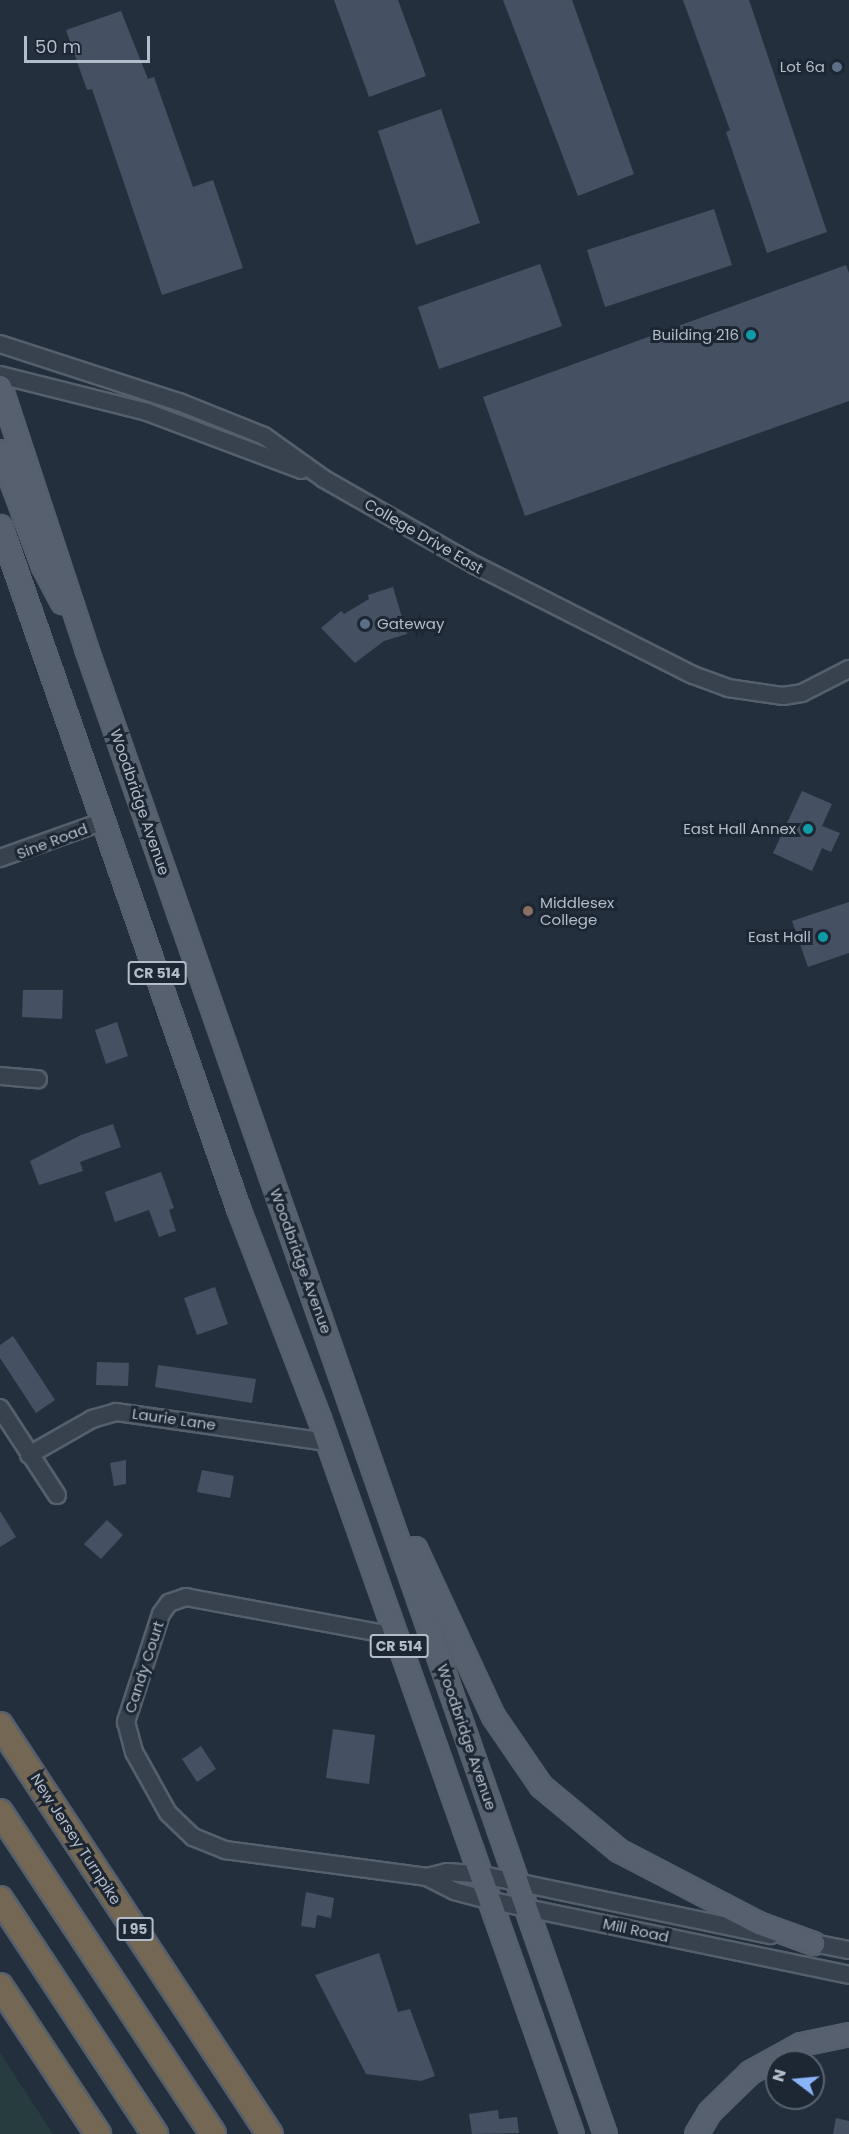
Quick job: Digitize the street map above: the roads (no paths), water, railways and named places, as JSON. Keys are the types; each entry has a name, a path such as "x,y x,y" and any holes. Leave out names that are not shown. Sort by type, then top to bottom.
{"highway":[{"name":"New Jersey Turnpike","path":"0,1725 270,2134"},
{"path":"0,1812 213,2134"},
{"path":"0,1899 155,2134"},
{"path":"0,1986 98,2134"}],"main road":[{"name":"Woodbridge Avenue","path":"0,386 86,648 366,1443 501,1839 520,1883 605,2134"},
{"path":"0,451 43,566 86,648"},
{"name":"CR 514","path":"0,526 238,1208 328,1442 478,1874 572,2134"},
{"path":"366,1443 493,1716 541,1786 618,1850 758,1923 813,1943"},
{"path":"696,2134 709,2112 750,2072 801,2044 849,2034"}],"street":[{"name":"College Drive East","path":"0,344 179,402 264,436 324,479 475,565 693,675 728,688 763,695 802,693 849,669"},
{"path":"0,375 147,412 324,479"},
{"name":"Sine Road","path":"0,858 104,821"},
{"path":"0,1076 38,1079"},
{"path":"0,1408 57,1495"},
{"name":"Laurie Lane","path":"29,1455 92,1419 116,1412 328,1442"},
{"name":"Candy Court","path":"193,1836 168,1813 134,1752 126,1722 160,1614 168,1603 186,1597 396,1636"},
{"name":"Mill Road","path":"193,1836 225,1850 427,1877 454,1891 488,1900 526,1906 849,1975"},
{"name":"Mill Road","path":"427,1877 447,1872 478,1874 849,1950"}],"place":[{"name":"Lot 6a","path":"837,67"},
{"name":"Building 216","path":"751,335"},
{"name":"Gateway","path":"365,624"},
{"name":"East Hall Annex","path":"808,829"},
{"name":"Middlesex College","path":"528,911"},
{"name":"East Hall","path":"823,937"}]}
